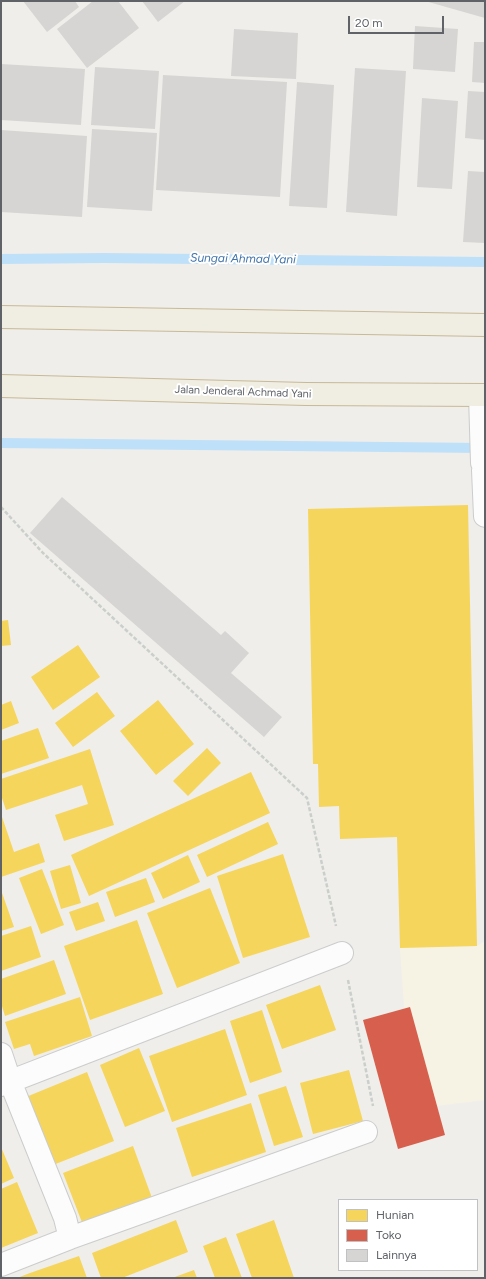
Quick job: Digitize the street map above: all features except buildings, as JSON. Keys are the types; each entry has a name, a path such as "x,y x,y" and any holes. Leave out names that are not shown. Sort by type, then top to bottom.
{"highway":[{"path":"1,317 485,325"},
{"name":"Jalan Jenderal Achmad Yani","path":"1,386 306,394 482,395"}],"street":[{"path":"482,395 480,420 485,516"},
{"path":"5,1083 342,953"},
{"path":"1,1054 5,1083 65,1218 70,1238"},
{"path":"1,1265 70,1238 366,1132"}],"path":[{"path":"1,507 43,553 307,798 342,953 376,1122 366,1132"}],"shaded area":[{"path":"485,941 485,1100 411,1109 400,948 477,946"}],"waterway":[{"name":"Sungai Ahmad Yani","path":"1,259 104,258 485,262"},
{"name":"Sungai Ahmad Yani","path":"1,443 483,448"}]}
